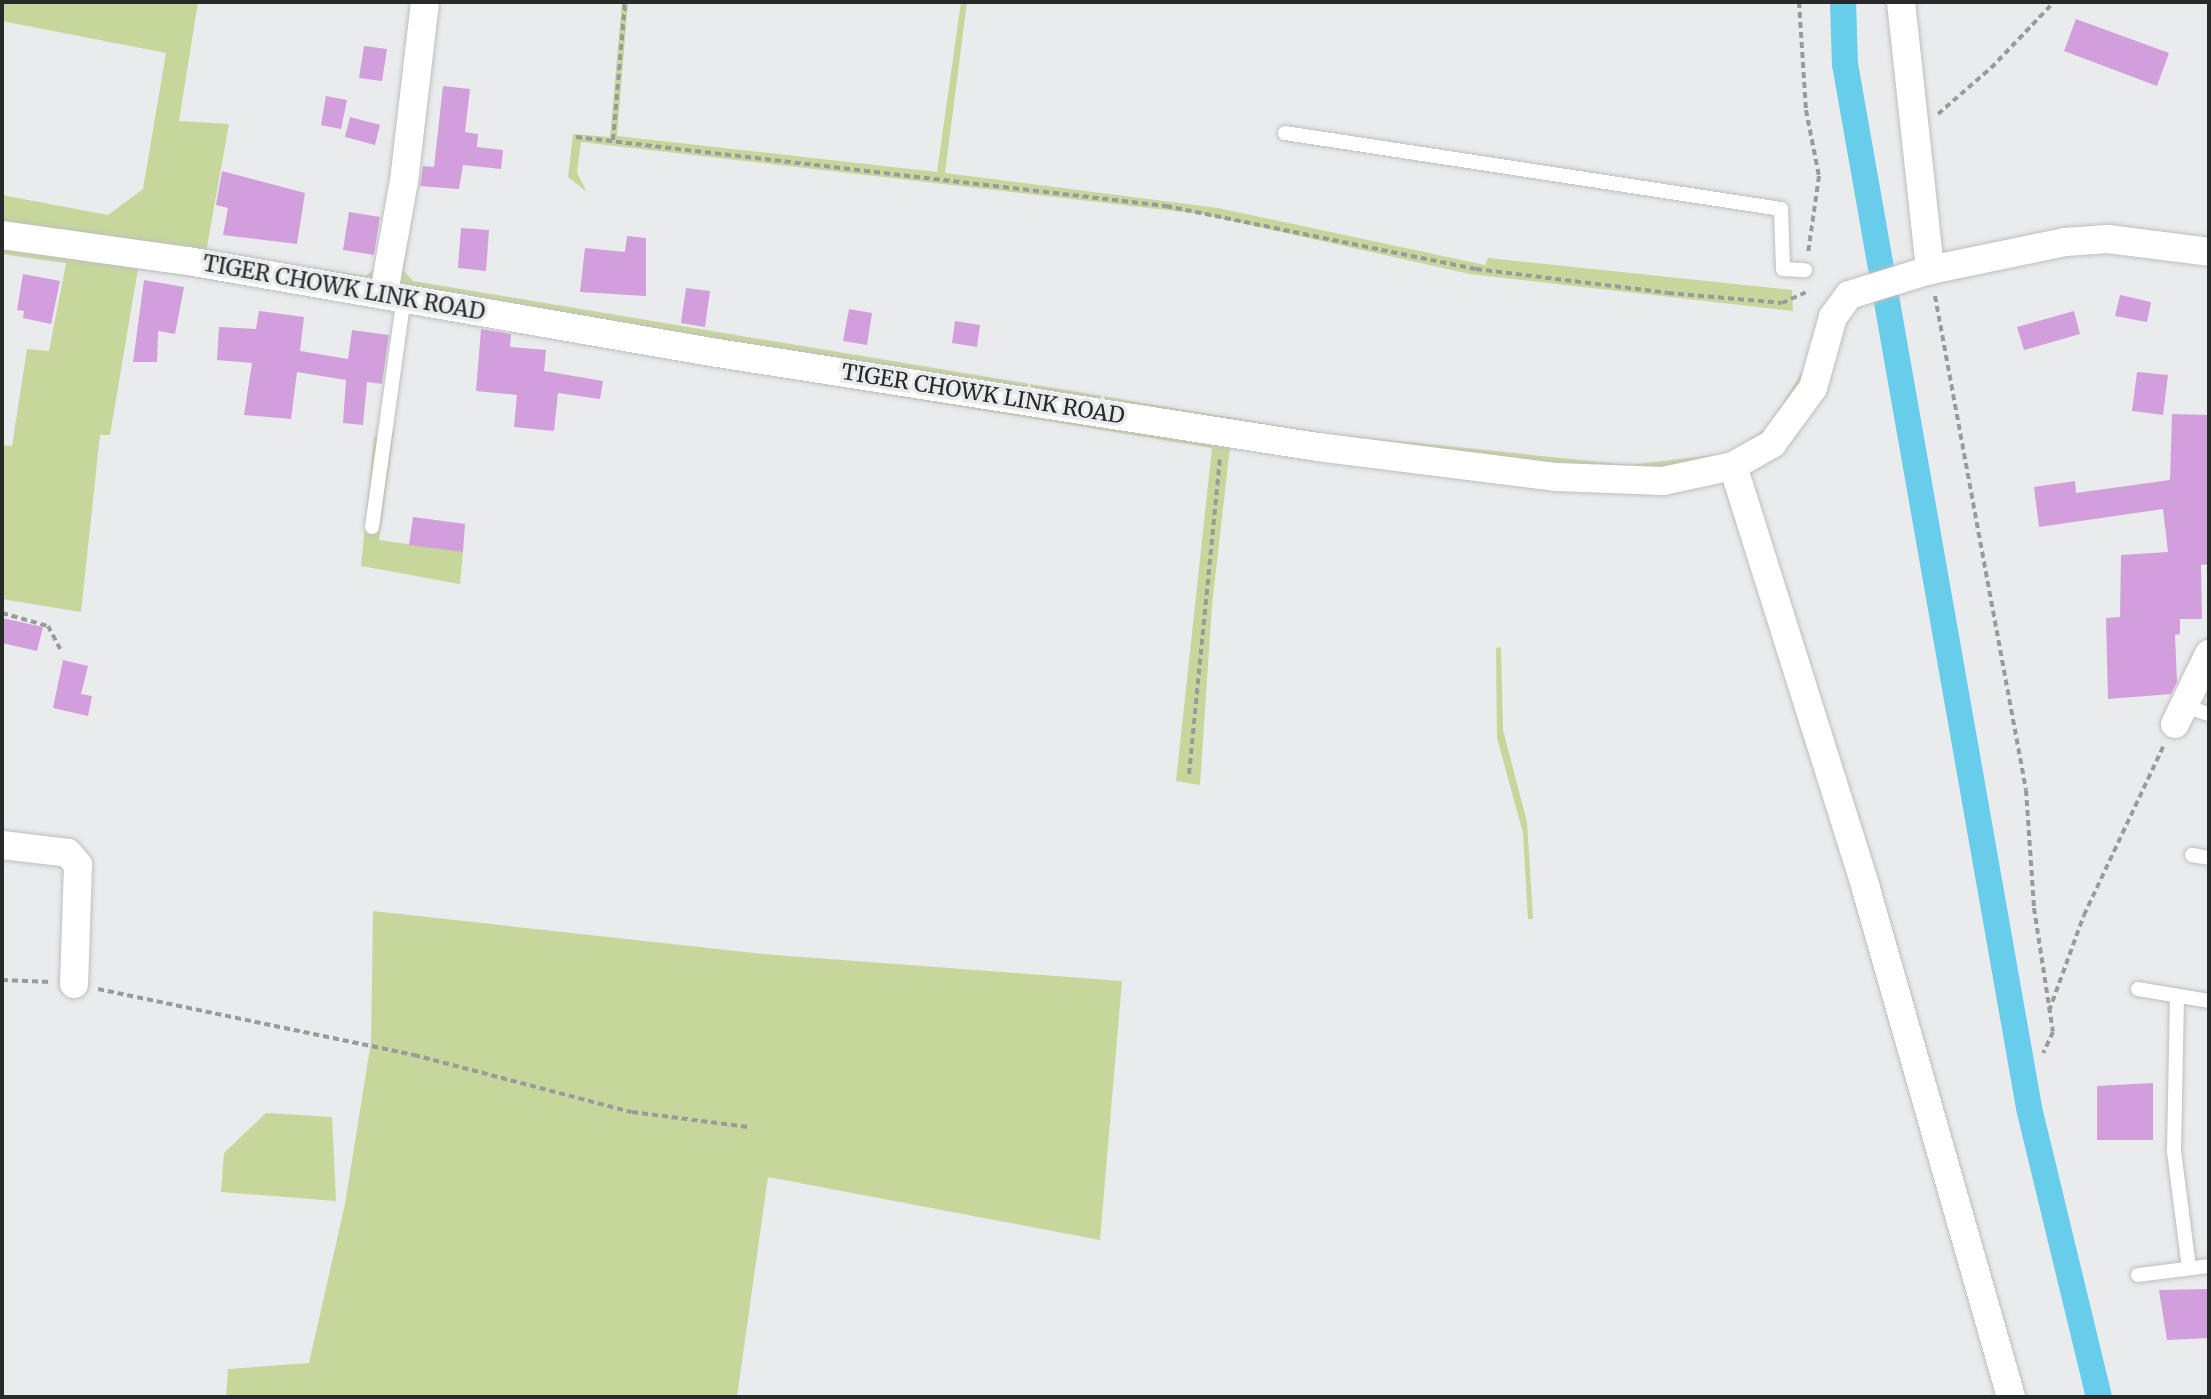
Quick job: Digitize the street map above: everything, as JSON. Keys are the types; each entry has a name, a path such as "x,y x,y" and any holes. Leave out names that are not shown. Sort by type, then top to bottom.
{"street":[{"path":"394,295 425,2"},
{"path":"1901,2 1916,137 1918,275"},
{"name":"TIGER CHOWK LINK ROAD","path":"2,235 394,295 711,352 1318,447 1557,477 1663,481 1733,466 1772,444 1798,415 1813,388 1833,317"},
{"path":"1833,317 1849,295 1868,288 2080,241 2108,239 2209,252"},
{"path":"1733,466 1866,889 2011,1397"},
{"path":"2189,714 2209,654"},
{"path":"2,845 68,853 78,865 74,984"}],"lane":[{"path":"1285,133 1781,209 1783,269 1805,270"},
{"path":"372,527 394,295"},
{"path":"2192,855 2209,858"},
{"path":"2138,989 2209,1001"},
{"path":"2177,996 2174,1151 2189,1268"},
{"path":"2138,1275 2209,1266"}],"path":[{"path":"613,140 625,2"},
{"path":"1799,2 1806,110 1819,176 1805,270 1809,291 1833,317"},
{"path":"1916,137 2054,2"},
{"path":"576,137 1195,210 1506,273 1782,303 1809,291"},
{"path":"1918,275 2026,790 2053,1032 2043,1053"},
{"path":"1189,774 1224,430"},
{"path":"2,613 48,626 61,650"},
{"path":"2049,1012 2084,915 2189,714"},
{"path":"2,980 74,984 414,1055 632,1112 748,1127"}],"green space":[{"path":"2,2 198,2 179,121 229,124 206,252 366,276 381,264 393,208 420,2 393,222 379,275 360,280 2,225 2,195 108,215 143,189 166,53 2,21"},
{"path":"622,2 628,2 617,136 937,172 961,2 967,2 945,173 1218,208 1485,265 1488,258 1792,290 1793,311 1470,274 1200,214 581,142 577,173 587,192 568,177 573,134 610,137"},
{"path":"429,55 404,271 413,281 1329,434 1629,465 1731,453 1768,427 1807,364 1812,363 1776,427 1750,448 1716,464 1680,471 1600,472 1359,445 415,291 399,283 396,269 423,63"},
{"path":"2,245 139,264 1230,447 1212,605 1200,785 1176,781 1212,448 639,354 412,310 138,269 110,435 100,435 81,612 2,599 2,445 12,446 27,349 49,351 66,263 2,254"},
{"path":"394,432 379,540 463,552 460,584 361,566 374,437"},
{"path":"1501,647 1503,730 1527,822 1533,919 1528,919 1523,833 1497,738 1496,648"},
{"path":"373,911 763,954 1122,981 1100,1240 768,1177 737,1397 226,1397 228,1369 309,1363 345,1204 371,1042"},
{"path":"266,1113 332,1117 336,1201 221,1192 224,1153"}],"building":[{"path":"2076,19 2169,53 2157,86 2064,51"},
{"path":"364,46 387,49 382,81 359,78"},
{"path":"443,86 470,89 465,132 478,134 477,147 503,150 501,169 463,165 459,189 420,186 423,166 434,167"},
{"path":"326,96 347,100 341,129 321,125"},
{"path":"350,117 380,125 375,145 345,137"},
{"path":"222,171 305,193 297,244 223,235 228,208 216,205"},
{"path":"349,212 380,217 374,255 343,250"},
{"path":"461,228 489,230 486,271 458,268"},
{"path":"627,236 646,238 646,296 580,292 585,248 625,252"},
{"path":"23,274 60,281 51,324 23,318 24,311 17,310"},
{"path":"144,280 184,287 175,334 158,331 157,362 133,362"},
{"path":"686,288 710,291 705,327 681,323"},
{"path":"2120,295 2151,302 2147,322 2115,316"},
{"path":"849,309 872,313 867,345 843,341"},
{"path":"259,311 304,317 300,351 348,359 352,330 389,335 382,384 367,382 363,425 343,423 346,380 297,372 291,419 244,415 252,363 217,360 219,327 256,329"},
{"path":"2074,311 2080,334 2024,350 2017,327"},
{"path":"955,321 980,325 977,347 952,343"},
{"path":"481,329 511,334 510,347 546,350 544,371 603,381 600,399 558,393 554,431 514,427 517,395 476,391"},
{"path":"2137,372 2168,375 2163,415 2132,411"},
{"path":"2172,414 2209,415 2209,564 2201,565 2202,619 2180,619 2180,634 2175,635 2177,682 2171,694 2108,699 2106,618 2120,617 2121,555 2168,552 2163,509 2039,527 2034,487 2075,481 2076,493 2170,480"},
{"path":"413,517 465,524 463,552 409,545"},
{"path":"2,618 43,627 37,651 2,643"},
{"path":"63,660 88,666 81,694 92,696 88,716 53,708"},
{"path":"2153,1083 2153,1140 2097,1140 2097,1086"},
{"path":"2209,1289 2209,1338 2167,1340 2159,1290"}],"waterway":[{"path":"1843,2 1845,64 2029,1108 2099,1397"}]}
